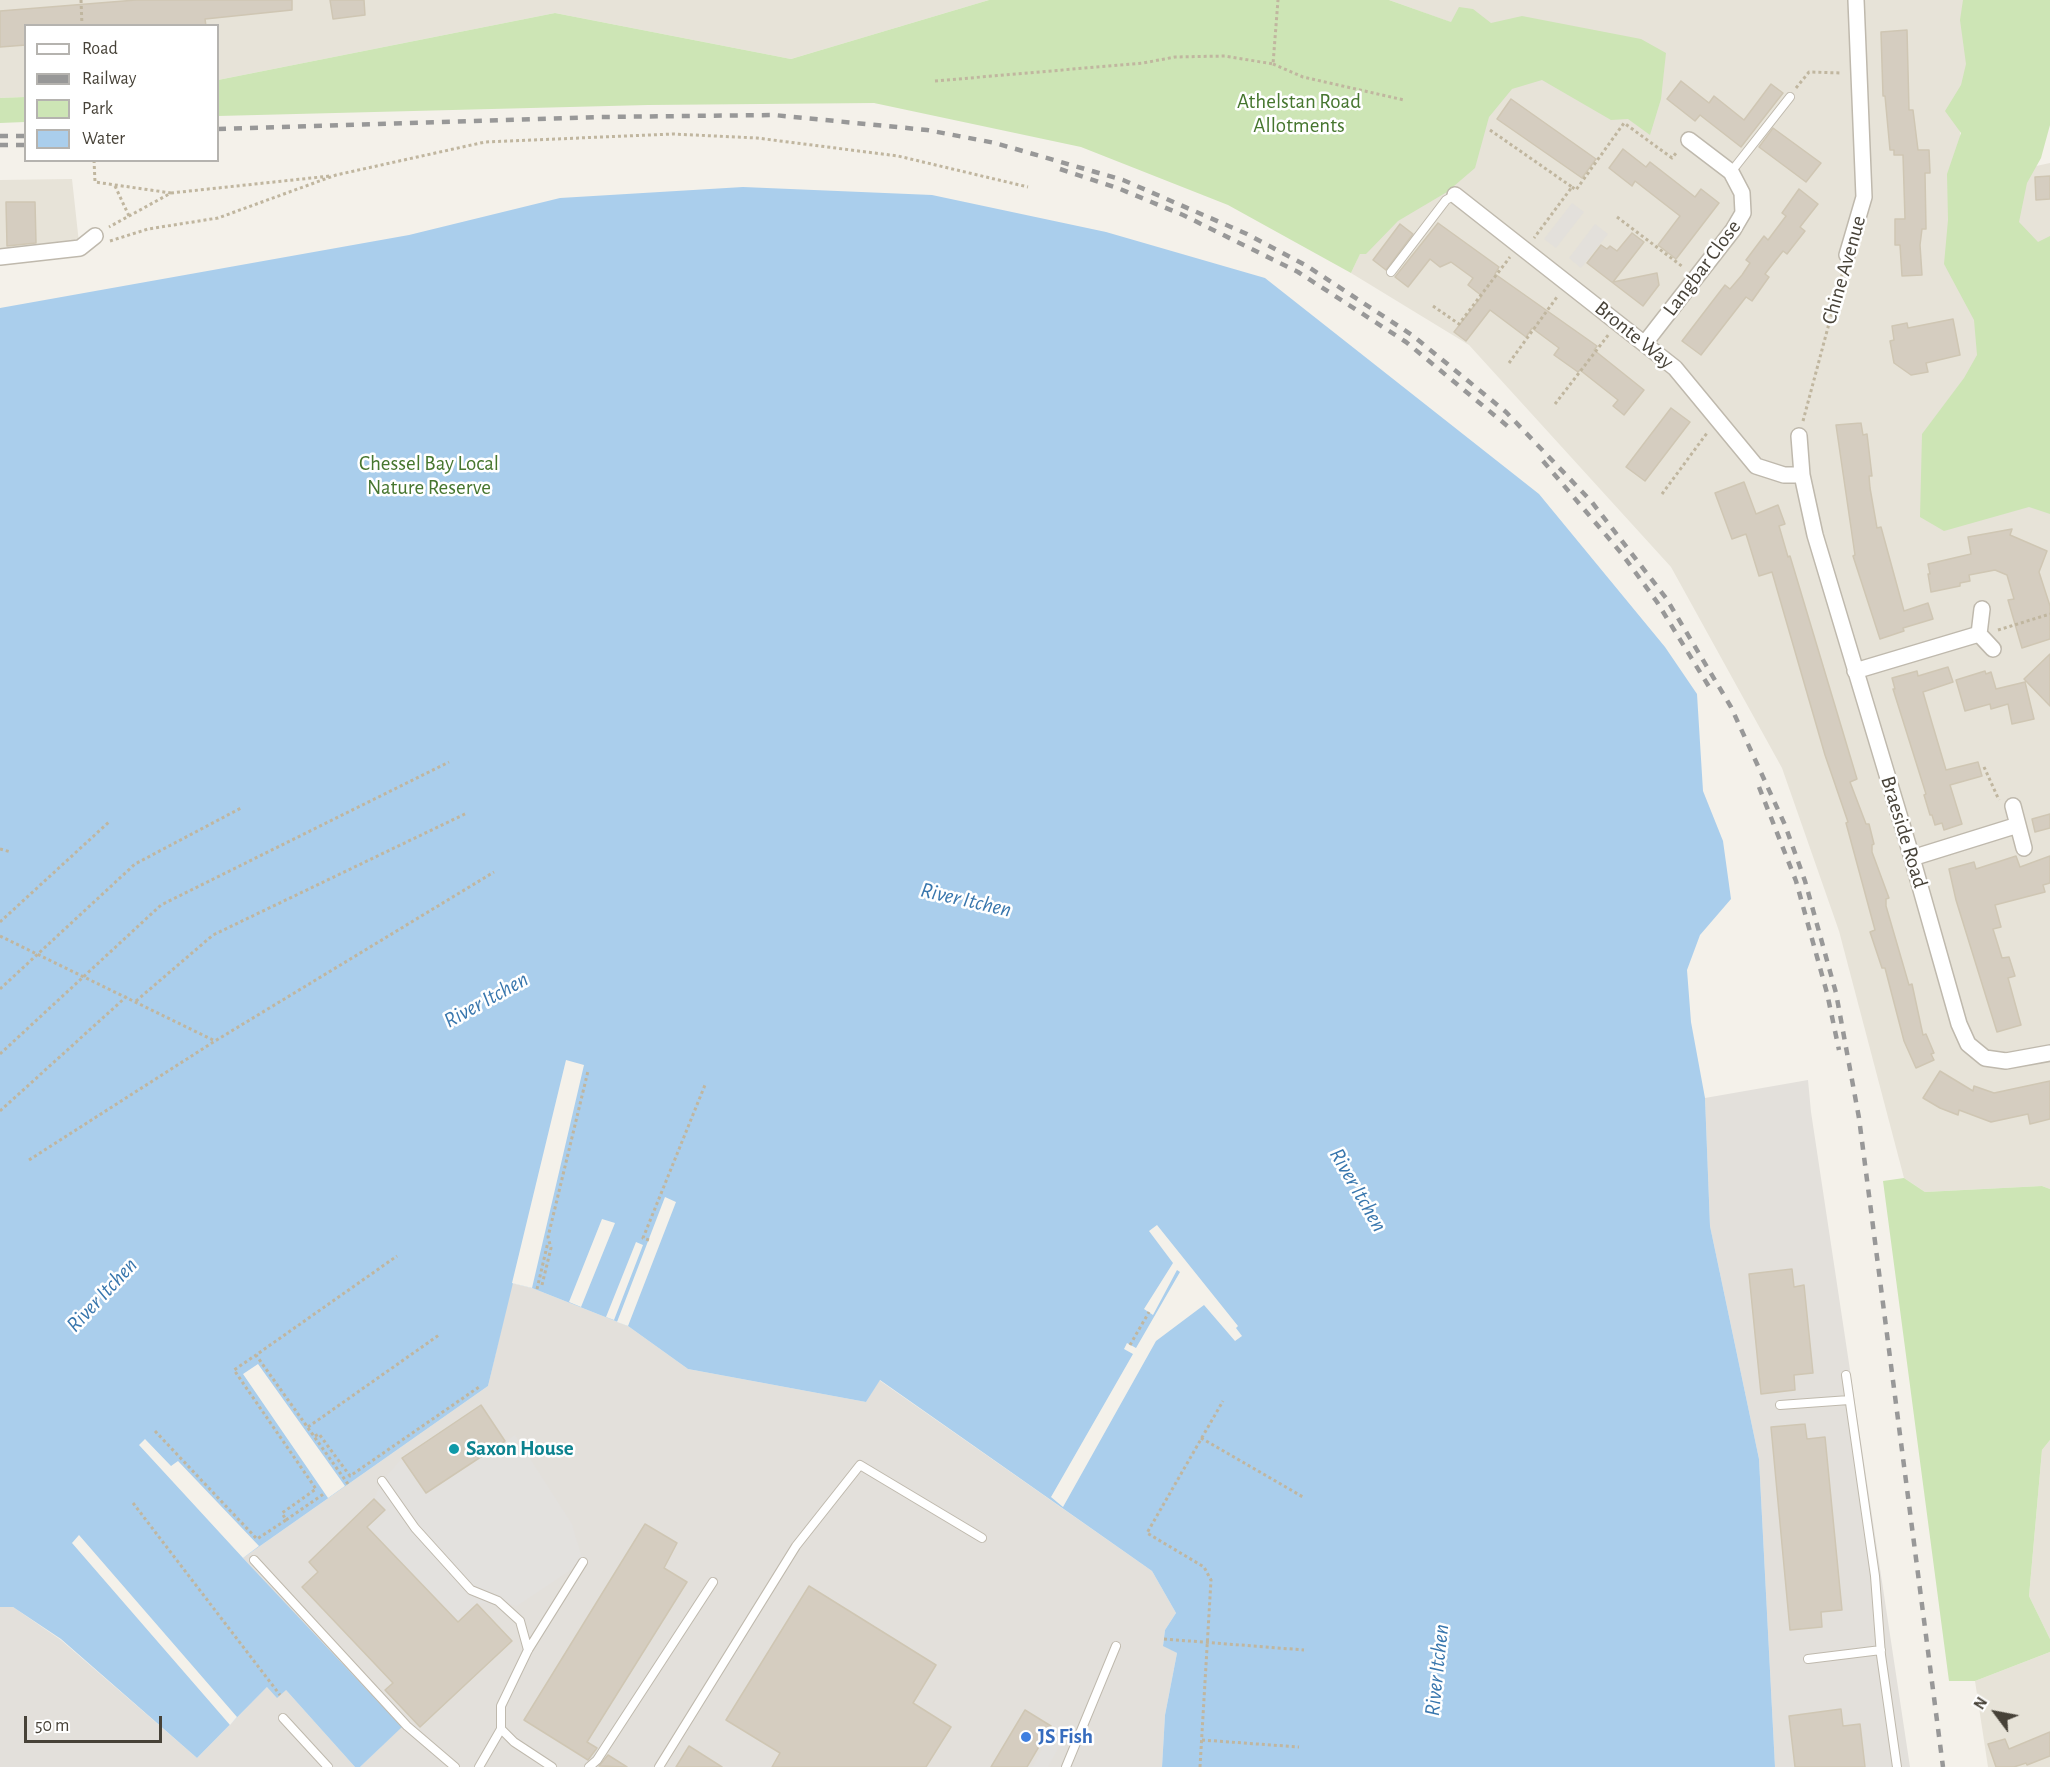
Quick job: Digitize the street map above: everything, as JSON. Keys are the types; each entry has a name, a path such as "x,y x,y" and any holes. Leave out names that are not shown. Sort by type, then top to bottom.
{"street":[{"name":"Chine Avenue","path":"1847,255 1864,197 1856,0"},
{"path":"1689,140 1731,172"},
{"name":"Langbar Close","path":"1645,343 1743,213 1742,193 1731,172"},
{"name":"Bronte Way","path":"1455,195 1675,368 1756,466 1784,475 1802,475"},
{"path":"0,257 80,248 95,236"},
{"path":"1799,436 1802,475"},
{"name":"Braeside Road","path":"1802,475 1815,535 1912,858 1959,1024 1968,1044 1985,1058 2006,1061 2050,1053"},
{"path":"1982,609 1979,634 1993,649"},
{"path":"1855,671 1979,634"},
{"path":"2013,806 2013,826 2024,848"},
{"path":"1912,858 2013,826"}],"lane":[{"path":"1731,172 1790,97"},
{"path":"1391,272 1446,200 1455,195"},
{"path":"1846,1375 1875,1576 1881,1650 1897,1767"},
{"path":"1780,1405 1849,1400"},
{"path":"659,1767 796,1546 860,1465 982,1538"},
{"path":"382,1481 415,1528 471,1590 498,1601 520,1621 528,1650"},
{"path":"254,1560 408,1725 455,1767"},
{"path":"479,1767 501,1729 501,1706 528,1650 583,1562"},
{"path":"589,1767 597,1760 713,1582"},
{"path":"1065,1767 1116,1646"},
{"path":"1808,1659 1881,1650"},
{"path":"282,1718 328,1767"},
{"path":"501,1729 514,1742 552,1767"}],"path":[{"path":"81,0 82,24"},
{"path":"1273,64 1278,0"},
{"path":"935,81 1143,63 1175,57 1225,56 1273,64 1303,77 1404,100"},
{"path":"1790,97 1809,72 1859,74"},
{"path":"1491,130 1576,190 1624,123 1672,158 1689,140"},
{"path":"94,162 95,182 171,193 336,175 485,142 673,134 757,138 898,156 1028,187"},
{"path":"95,236 105,241 114,241 148,229 218,218 336,175"},
{"path":"115,185 129,216"},
{"path":"1433,306 1459,324 1572,187"},
{"path":"95,236 171,193"},
{"path":"1617,217 1696,278"},
{"name":"Chine Avenue","path":"1799,436 1847,255"},
{"path":"1509,363 1568,282"},
{"path":"1555,404 1618,322"},
{"path":"1662,494 1707,433"},
{"path":"1979,634 2050,614"},
{"path":"0,1054 161,905 449,762"},
{"path":"1984,767 2013,826"},
{"path":"0,989 135,864 241,808"},
{"path":"136,1001 213,935 467,813"},
{"path":"0,922 110,821"},
{"path":"0,849 11,852"},
{"path":"29,1160 215,1041 494,872"},
{"path":"0,936 127,996 215,1041"},
{"path":"0,1111 127,996"},
{"path":"537,1289 588,1071"},
{"path":"649,1240 643,1238 705,1085"},
{"path":"542,1285 551,1248 549,1241"},
{"path":"286,1520 282,1513 316,1489 234,1370 397,1256"},
{"path":"1130,1345 1149,1312"},
{"path":"308,1427 439,1335"},
{"path":"256,1355 348,1484"},
{"path":"315,1436 319,1434 350,1476 480,1387"},
{"path":"1200,1767 1211,1580 1204,1567 1147,1533 1223,1401"},
{"path":"155,1431 257,1539 325,1493"},
{"path":"1201,1438 1303,1497"},
{"path":"133,1503 280,1695"},
{"path":"1164,1639 1304,1650"},
{"path":"1202,1740 1299,1748"}],"shaded area":[{"path":"0,0 989,0 791,59 555,13 219,80 219,24 24,24 24,97 0,98"},
{"path":"1389,0 2050,0 1959,108 1962,182 2050,163 2050,1189 2042,1186 1925,1192 1904,1178 1839,931 1782,768 1671,567 1469,345 1351,273 1464,27"},
{"path":"72,179 79,243 0,250 0,180"},
{"path":"1572,203 1584,212 1556,248 1544,239"},
{"path":"1595,224 1608,234 1581,268 1569,258"},
{"path":"1808,1080 1910,1767 1775,1767 1759,1459 1710,1226 1705,1098"},
{"path":"512,1283 532,1288 628,1326 688,1369 866,1402 879,1380 1152,1571 1176,1613 1165,1630 1163,1645 1177,1653 1165,1715 1162,1767 360,1767 401,1727 243,1558 488,1386"},
{"path":"515,1435 572,1524 583,1562 517,1606 498,1601 477,1604 457,1622 367,1527 384,1511 374,1499 382,1481 402,1458 427,1493"},
{"path":"2050,1440 2050,1639 2029,1596 2042,1450"},
{"path":"0,1607 13,1607 61,1640 197,1758 267,1687 286,1690 355,1767 0,1767"},
{"path":"2050,1652 2050,1767 1988,1767 1975,1681"},
{"path":"1056,1724 1068,1731 1048,1767 1032,1767"}],"green space":[{"name":"Athelstan Road Allotments","path":"989,0 1389,0 1451,22 1459,7 1473,9 1491,23 1522,16 1641,39 1666,53 1661,99 1650,135 1628,119 1611,120 1542,80 1512,89 1489,117 1475,168 1447,192 1398,221 1366,254 1360,254 1351,273 1228,205 1081,147 874,103 648,105 219,116 219,80 555,13 791,59"},
{"path":"1963,0 2050,0 2050,125 2041,158 2027,183 2019,222 2038,242 2050,236 2050,514 2029,507 1944,531 1920,517 1922,434 1964,378 1977,355 1974,320 1944,264 1948,220 1947,174 1961,133 1945,111 1961,85 1966,64 1960,20"},
{"path":"24,97 24,122 0,123 0,98"},
{"path":"1904,1178 1925,1192 2042,1186 2050,1189 2050,1440 2042,1450 2029,1596 2050,1639 2050,1652 1975,1681 1949,1681 1883,1181"}],"water":[{"name":"River Itchen","path":"743,187 932,195 1106,232 1265,278 1539,494 1665,647 1697,694 1703,791 1723,841 1731,899 1700,935 1687,970 1691,1022 1705,1098 1710,1226 1759,1459 1775,1767 1162,1767 1165,1715 1177,1653 1163,1646 1165,1630 1176,1613 1152,1571 880,1380 866,1402 688,1369 628,1326 532,1288 513,1283 488,1386 243,1558 402,1727 360,1767 355,1767 286,1690 277,1698 267,1687 197,1758 61,1639 13,1607 0,1607 0,308 409,235 560,198"}],"pier":[{"path":"566,1060 584,1065 532,1288 512,1283"},
{"path":"665,1197 676,1202 628,1326 617,1322"},
{"path":"602,1219 615,1223 581,1307 569,1302"},
{"path":"1157,1225 1238,1326 1236,1328 1242,1336 1235,1341 1204,1305 1156,1341 1063,1507 1051,1497 1133,1354 1124,1349 1127,1343 1136,1348 1180,1272 1177,1270 1153,1315 1144,1309 1173,1263 1149,1231"},
{"path":"636,1242 643,1245 614,1320 606,1317"},
{"path":"258,1364 345,1486 328,1498 243,1374"},
{"path":"145,1439 171,1466 178,1461 259,1546 243,1558 139,1445"},
{"path":"79,1535 237,1717 230,1725 72,1543"}],"building":[{"path":"136,0 292,0 292,10 205,19 206,24 24,24 24,45 0,47 0,11"},
{"path":"330,0 364,0 365,15 333,19"},
{"path":"1907,30 1909,110 1913,110 1918,150 1929,150 1930,173 1925,173 1926,229 1922,229 1920,245 1922,275 1902,276 1900,245 1895,245 1895,219 1905,219 1903,155 1894,155 1894,150 1890,150 1885,96 1883,96 1881,32"},
{"path":"1681,81 1709,103 1714,96 1744,120 1771,84 1783,93 1741,147 1700,115 1695,121 1667,99"},
{"path":"1511,99 1596,159 1582,178 1497,119"},
{"path":"1773,128 1821,163 1806,182 1759,147"},
{"path":"1623,149 1646,167 1650,162 1695,197 1701,189 1719,203 1676,259 1658,245 1680,216 1635,181 1632,186 1609,168"},
{"path":"2050,176 2050,199 2036,200 2035,177"},
{"path":"1799,189 1818,204 1800,227 1805,231 1787,254 1783,251 1765,274 1769,277 1752,301 1746,297 1701,355 1682,341 1725,285 1730,289 1742,275 1750,263 1746,260 1764,236 1768,240 1786,216 1782,213"},
{"path":"6,202 35,202 36,243 7,246"},
{"path":"1438,223 1499,267 1495,274 1597,346 1594,350 1644,390 1624,415 1613,406 1618,400 1580,370 1578,372 1554,355 1559,348 1532,328 1526,337 1490,310 1466,341 1454,332 1482,296 1468,285 1473,278 1451,262 1440,267 1430,259 1408,287 1395,277"},
{"path":"1400,224 1413,234 1386,270 1373,260"},
{"path":"1632,233 1644,242 1613,282 1657,273 1659,285 1643,306 1587,263 1601,245 1607,249 1610,246 1617,251"},
{"path":"1953,319 1960,355 1926,363 1928,372 1911,375 1894,363 1890,341 1894,340 1892,326 1907,323 1908,328"},
{"path":"1671,408 1690,422 1645,481 1626,467"},
{"path":"1861,423 1863,435 1867,434 1872,476 1869,476 1870,488 1877,528 1881,527 1904,611 1928,603 1933,619 1903,628 1904,631 1880,639 1853,556 1855,555 1836,425"},
{"path":"1744,482 1756,514 1778,505 1785,524 1779,526 1857,779 1850,782 1866,824 1869,824 1874,844 1872,852 1889,898 1886,899 1886,906 1909,985 1912,984 1923,1035 1926,1034 1934,1053 1931,1054 1934,1060 1916,1068 1904,1041 1885,968 1882,968 1870,932 1875,930 1846,823 1848,822 1825,755 1772,572 1759,576 1746,534 1732,539 1715,493"},
{"path":"2012,529 2010,535 2047,551 2039,572 2050,606 2050,639 2022,648 2008,600 2014,599 2007,575 1995,570 1969,575 1970,581 1960,583 1960,586 1931,592 1928,574 1930,574 1928,564 1971,554 1968,537"},
{"path":"2050,654 2050,706 2024,679"},
{"path":"1948,667 1953,682 1923,692 1946,770 1978,762 1982,776 1950,785 1962,824 1944,830 1942,823 1935,825 1930,815 1924,795 1926,794 1893,689 1895,689 1892,678 1917,671 1918,676"},
{"path":"1985,671 1986,674 1991,672 1996,689 2025,682 2034,719 2012,724 2008,704 1991,709 1990,704 1965,711 1956,680"},
{"path":"2050,814 2050,828 2035,832 2032,819"},
{"path":"2016,856 2020,867 2050,856 2050,883 2043,885 2045,892 1995,905 2001,927 1993,929 2002,958 2009,957 2015,976 2008,978 2021,1025 1997,1032 1956,900 1949,869 1974,862 1976,869"},
{"path":"1940,1071 1973,1091 1974,1086 1994,1093 2050,1081 2050,1119 2030,1124 2028,1114 1991,1122 1959,1110 1958,1115 1940,1108 1923,1098"},
{"path":"1792,1269 1794,1287 1804,1285 1813,1373 1794,1375 1795,1390 1761,1394 1749,1274"},
{"name":"Saxon House","path":"481,1405 505,1441 426,1493 402,1458"},
{"path":"1805,1424 1807,1439 1825,1437 1842,1610 1821,1612 1822,1627 1790,1630 1771,1427"},
{"path":"374,1499 385,1510 367,1527 458,1622 477,1604 512,1641 420,1727 385,1690 393,1683 302,1587 318,1572 309,1562"},
{"path":"645,1524 677,1543 664,1568 687,1582 587,1742 597,1748 588,1760 524,1720"},
{"path":"809,1586 936,1665 913,1703 951,1727 926,1767 772,1767 780,1753 726,1720"},
{"path":"1841,1709 1843,1726 1860,1724 1865,1767 1795,1767 1789,1716"},
{"path":"1025,1710 1051,1726 1027,1767 991,1767"},
{"path":"2050,1732 2050,1756 2027,1765 2026,1763 2014,1767 1996,1767 1988,1744 2005,1739 2009,1749"},
{"path":"689,1746 722,1767 676,1767"},
{"path":"608,1755 627,1767 599,1766"}],"railway":[{"path":"219,129 599,117 774,115 927,130 995,143 1123,180 1247,234 1307,266 1412,335 1506,412 1591,501 1666,598 1731,707 1785,825 1805,881 1836,993 1859,1118 1943,1767"},
{"path":"0,136 24,136"},
{"path":"0,145 24,145"},
{"path":"1060,169 1120,189 1183,215 1298,272 1406,342 1511,429"},
{"path":"1543,461 1622,554 1657,602 1711,690"},
{"path":"1759,787 1796,881 1827,993 1839,1050"}],"place":[{"name":"Saxon House","path":"454,1449"},
{"name":"JS Fish","path":"1026,1737"}],"park label":[{"name":"Chessel Bay Local Nature Reserve","path":"429,476"}]}
